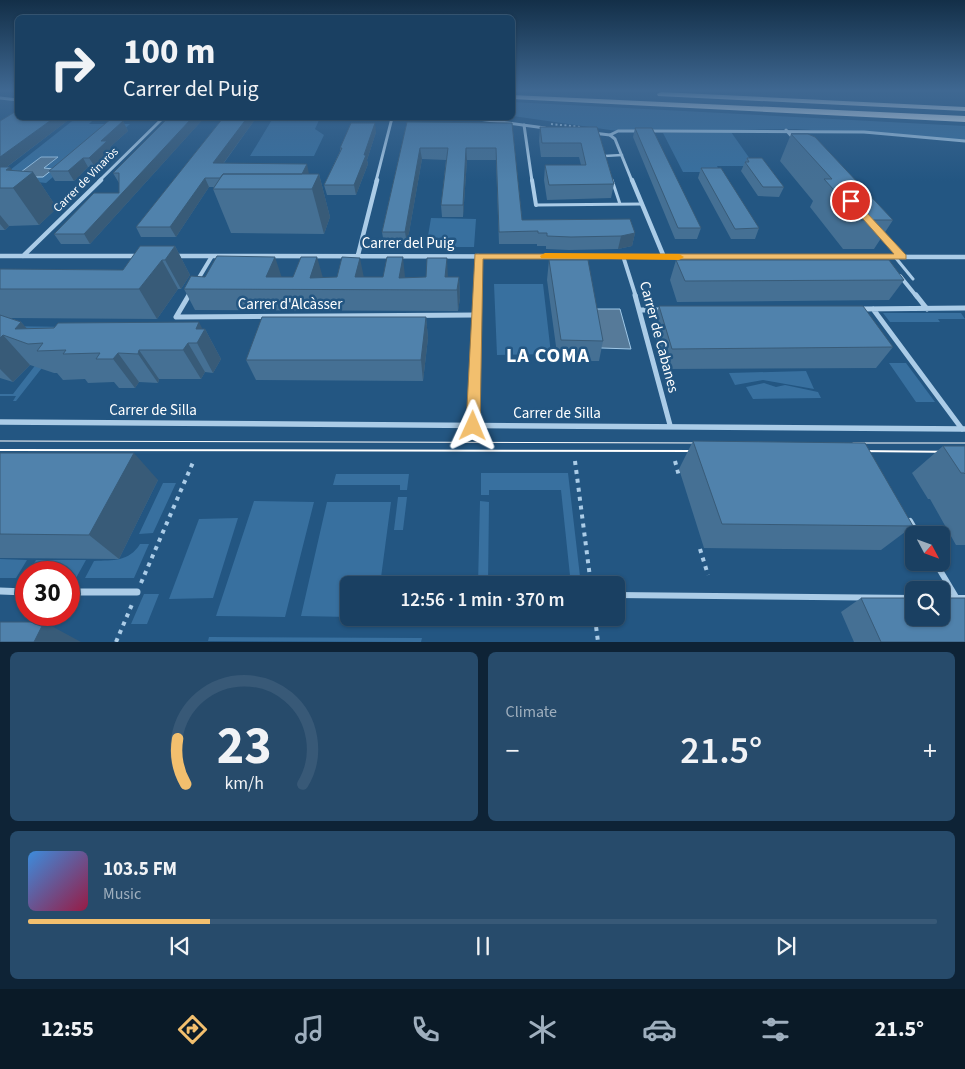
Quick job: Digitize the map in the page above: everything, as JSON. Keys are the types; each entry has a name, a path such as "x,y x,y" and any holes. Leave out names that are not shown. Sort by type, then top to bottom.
{"street":[{"name":"Carrer de Vinaròs","path":"23,256 160,121"},
{"path":"358,255 391,121"},
{"path":"493,121 551,129"},
{"path":"524,125 536,205"},
{"path":"786,130 799,144"},
{"path":"590,133 610,135 618,131 786,130 864,132 965,141"},
{"path":"610,135 615,139 664,256"},
{"path":"877,229 903,257"},
{"path":"0,256 150,256"},
{"name":"Carrer del Puig","path":"172,256 965,257"},
{"name":"Carrer d'Alcàsser","path":"212,256 176,317 476,315"},
{"path":"473,426 478,256"},
{"name":"Carrer de Cabanes","path":"623,256 640,310 670,425"},
{"path":"884,257 890,264"},
{"path":"896,272 927,309"},
{"path":"873,308 963,429"},
{"path":"854,309 965,308"},
{"path":"640,310 669,310"},
{"name":"Carrer de Silla","path":"0,422 473,426 670,425 963,429"},
{"path":"908,519 912,526"},
{"path":"940,571 965,612"},
{"path":"0,591 15,592"},
{"path":"80,592 137,592"},
{"path":"625,595 905,598"},
{"path":"950,598 965,598"}],"lane":[{"path":"602,149 607,164"},
{"path":"604,156 622,155"},
{"path":"610,172 620,204"},
{"path":"536,205 642,204"},
{"path":"895,257 913,279"}],"path":[{"path":"116,642 194,460"},
{"path":"575,461 590,576"},
{"path":"675,461 679,476"},
{"path":"700,549 708,575"},
{"path":"596,626 598,642"}],"shaded area":[{"path":"72,121 92,121 89,124 130,124 120,133 104,133 46,183 0,178"},
{"path":"271,121 319,121 315,129 324,135 314,156 250,156"},
{"path":"547,121 870,121 965,126 965,140 796,129 624,132"},
{"path":"731,132 755,166 717,166 720,172 683,172 663,133"},
{"path":"41,157 58,157 44,168 53,169 43,177 28,177 21,172"},
{"path":"431,218 476,219 474,247 438,247 438,242 427,242"},
{"path":"494,284 543,284 551,354 497,355"},
{"path":"594,309 620,309 631,349 601,348"},
{"path":"883,313 961,313 965,319 938,319 940,322 890,322"},
{"path":"0,326 74,327 16,401 13,401 16,396 0,396 0,394 13,394 51,345"},
{"path":"889,363 906,363 935,402 916,402"},
{"path":"806,371 814,389 763,380 735,385 729,373"},
{"path":"764,383 776,387 785,385 818,392 821,398 753,399 746,387"},
{"path":"481,473 568,473 580,576 570,576 561,490 489,490 489,495 481,495"},
{"path":"336,474 409,474 407,490 400,490 400,485 333,485"},
{"path":"163,483 176,483 153,533 139,534"},
{"path":"398,497 407,497 403,530 394,530"},
{"path":"254,501 314,502 285,617 216,616"},
{"path":"480,501 489,502 488,576 478,576"},
{"path":"327,502 391,502 381,576 340,576 340,617 301,616"},
{"path":"238,518 213,598 169,599 199,519"},
{"path":"140,544 149,544 134,578 85,578 94,561 126,557 136,550"},
{"path":"0,559 27,560 15,561 15,578 0,578"},
{"path":"86,560 80,571 80,561 35,561"},
{"path":"144,594 159,594 147,624 131,624"},
{"path":"209,637 422,638 421,642 208,641"}],"building":[{"path":"0,121 50,121 0,157"},
{"path":"108,121 123,121 101,141 107,141 89,158 83,158 68,171 49,171"},
{"path":"165,121 189,121 84,234 54,234 94,193 119,193 119,173 113,173"},
{"path":"221,121 245,121 213,163 307,164 302,174 223,174 220,178 205,178 170,227 136,227"},
{"path":"407,122 512,123 522,220 630,219 635,233 621,236 571,237 547,236 547,233 538,233 538,231 499,232 496,148 466,148 463,205 441,205 448,148 420,148 405,232 382,232"},
{"path":"351,123 375,123 364,155 366,155 354,185 324,185 342,148 340,148"},
{"path":"540,127 597,127 614,184 549,185 545,165 586,165 581,143 542,143"},
{"path":"635,128 652,128 701,228 678,228"},
{"path":"791,134 808,134 815,137 893,220 861,220 824,179 832,179"},
{"path":"747,158 762,158 784,187 763,187 745,162 749,162"},
{"path":"0,167 10,167 6,170 33,172 13,188 0,188"},
{"path":"701,168 721,168 759,228 735,229"},
{"path":"223,174 319,174 312,189 213,189"},
{"path":"140,246 175,246 139,289 0,289 0,269 123,270"},
{"path":"217,256 275,257 266,277 293,277 301,257 317,257 310,278 337,277 342,257 360,258 355,277 383,277 387,257 403,257 399,278 426,277 427,258 447,258 445,277 459,277 457,290 184,289 191,276 205,277"},
{"path":"549,260 588,260 603,341 561,340"},
{"path":"676,260 889,260 904,280 685,281"},
{"path":"659,306 863,306 893,347 672,349"},
{"path":"0,315 21,322 15,329 54,328 58,323 199,322 196,329 205,329 197,343 188,343 183,350 139,350 138,354 118,353 113,359 96,359 100,353 63,354 66,350 37,351 43,343 28,344 3,335 0,338"},
{"path":"262,317 426,317 421,360 246,360"},
{"path":"693,441 865,443 913,526 722,524"},
{"path":"943,446 965,446 965,474 961,473"},
{"path":"0,453 134,453 89,535 0,534"},
{"path":"861,598 905,598 905,626 950,626 950,598 965,598 965,642 881,642"},
{"path":"0,622 15,622 15,626 42,626 34,642 0,642"}],"tram line":[{"path":"0,441 705,443"},
{"path":"853,443 965,443"},
{"path":"0,450 702,451"},
{"path":"855,451 965,452"}],"slow traffic":[{"path":"545,256 679,257"}],"district":[{"name":"LA COMA","path":"548,356"}],"route":[{"path":"473,426 478,256 903,257 851,201"}]}
